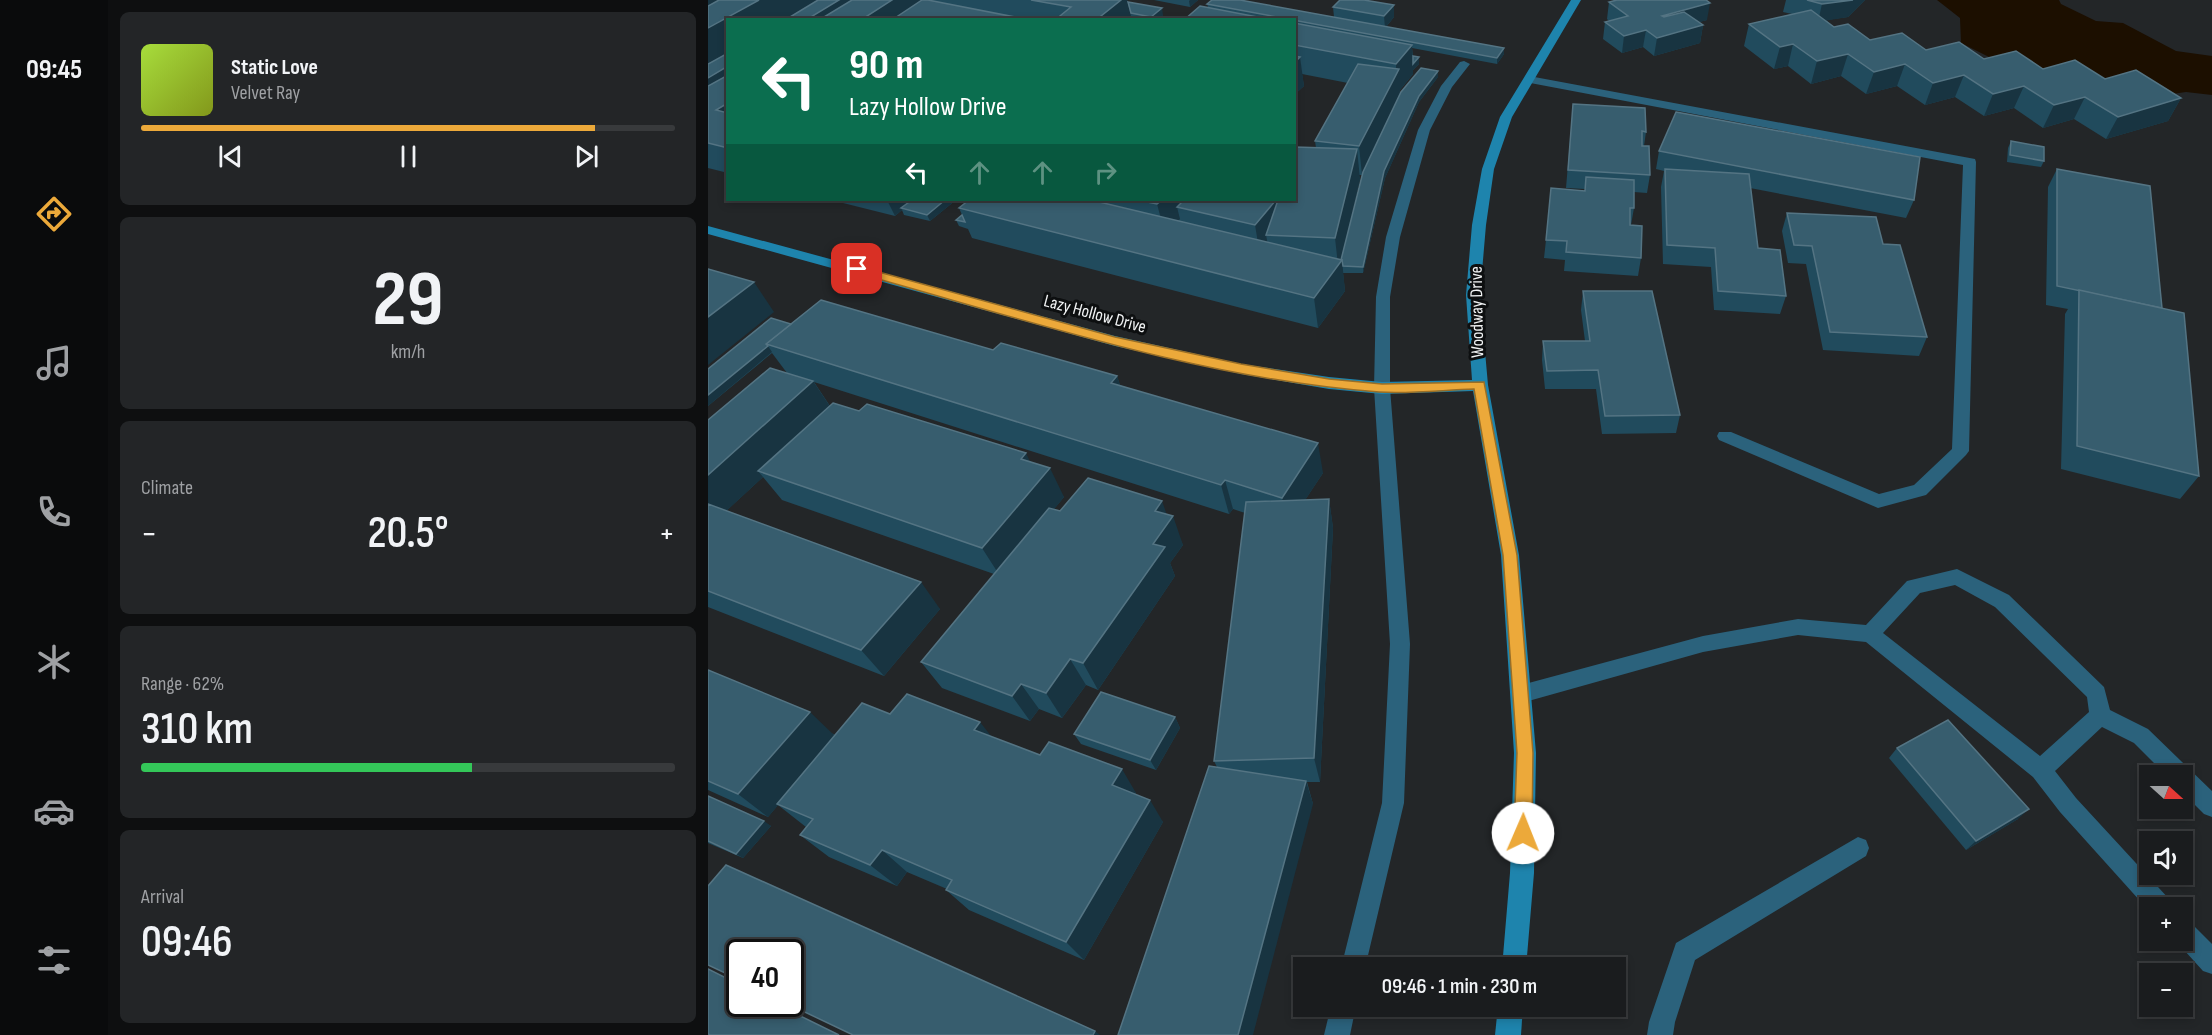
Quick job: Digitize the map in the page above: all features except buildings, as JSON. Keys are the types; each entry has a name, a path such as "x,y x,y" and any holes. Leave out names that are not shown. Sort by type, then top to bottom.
{"street":[{"name":"Woodway Drive","path":"1515,957 1522,873 1525,753 1510,555 1480,385 1473,295 1479,225 1486,181 1506,117 1576,0"},
{"name":"Lazy Hollow Drive","path":"708,230 1115,341 1241,369 1329,383 1382,388 1480,385"},
{"path":"1508,1035 1510,1017"}],"lane":[{"path":"1356,957 1393,803 1400,644 1382,388 1383,297 1399,214 1424,130 1447,86 1464,64"},
{"path":"1529,80 1970,162 1960,451 1920,490 1878,501 1725,436"},
{"path":"1870,634 1914,587 1957,577 2002,601 2097,693 2100,716"},
{"path":"1521,694 1703,644 1798,627 1870,634 2041,770 2068,805 2152,897"},
{"path":"2041,770 2100,716"},
{"path":"2100,716 2141,736 2171,765"},
{"path":"2193,787 2212,806"},
{"path":"1660,1035 1662,1022 1685,952 1858,849"},
{"path":"2193,942 2212,962"},
{"path":"1337,1035 1341,1017"}],"shaded area":[{"path":"1937,0 2059,0 2061,4 2096,21 2123,23 2176,51 2212,56 2212,95 2186,92 2151,97 2021,73 1961,43 1960,18"}],"route":[{"path":"857,269 1115,341 1241,369 1329,383 1382,388 1480,385 1510,555 1525,753 1523,833"}]}
